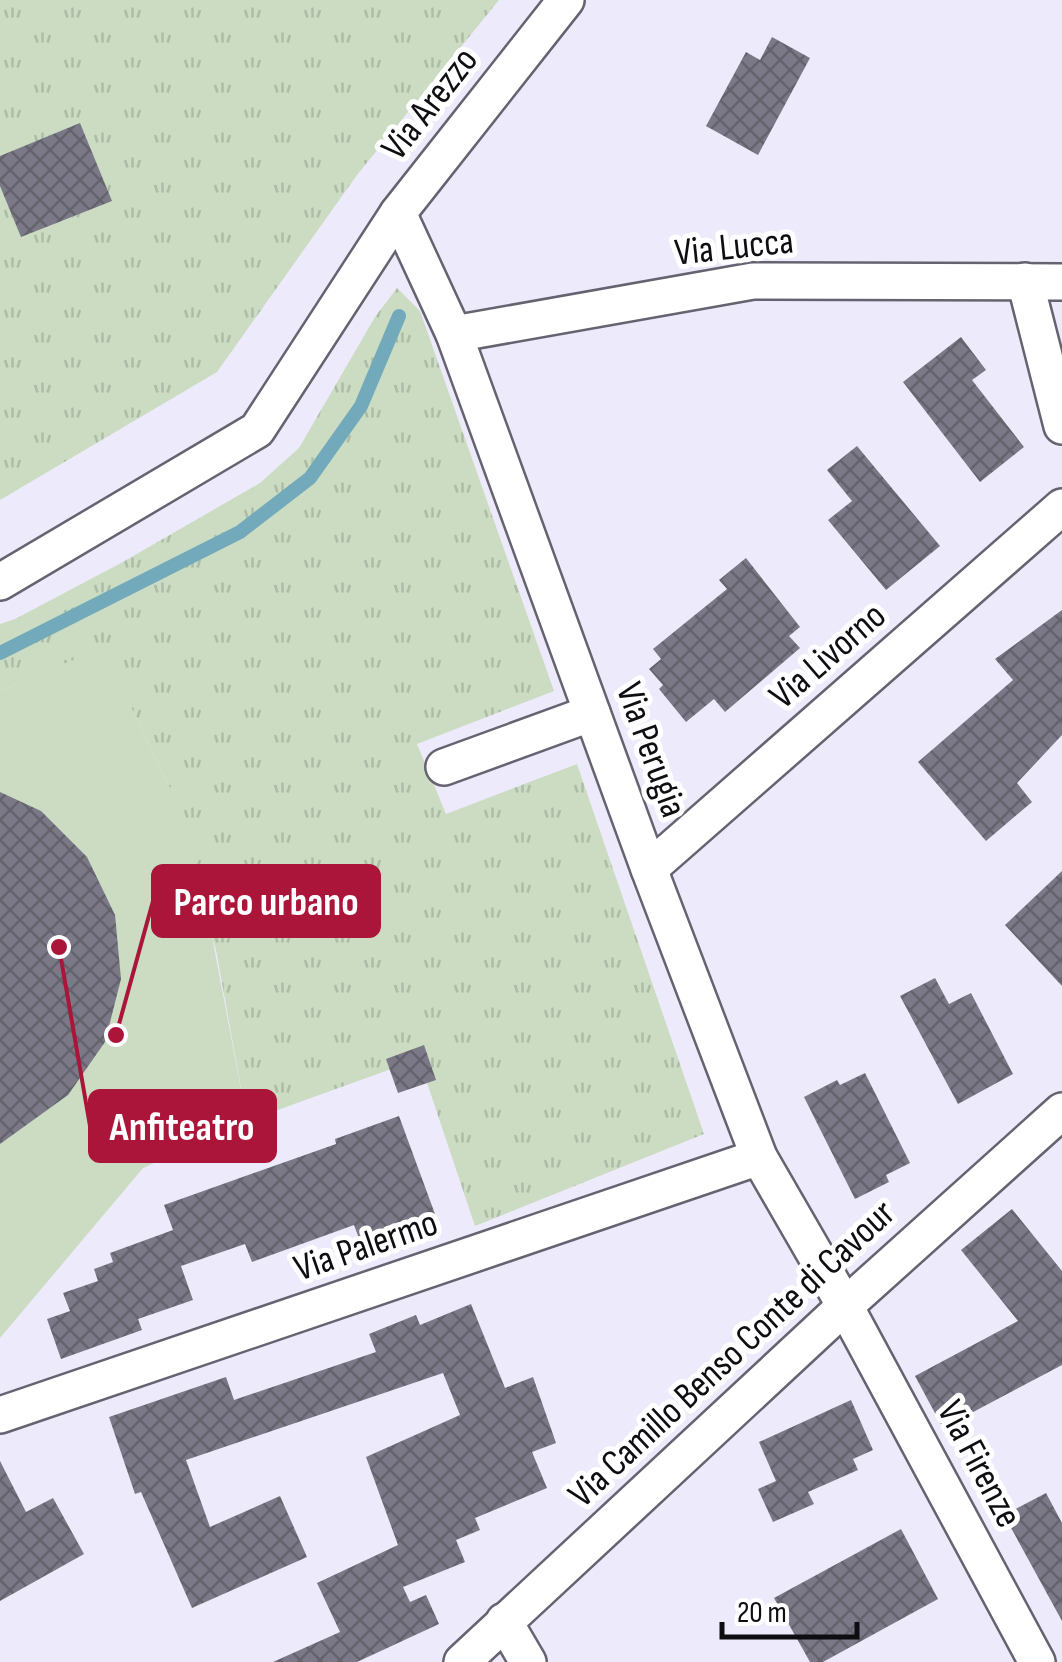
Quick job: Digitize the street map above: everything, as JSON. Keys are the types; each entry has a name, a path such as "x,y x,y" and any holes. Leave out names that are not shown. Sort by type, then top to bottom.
{"street":[{"name":"Via Arezzo","path":"0,582 257,430 398,213 566,0"},
{"name":"Via Perugia","path":"398,213 454,334 759,1157 845,1306"},
{"path":"1025,280 1062,426"},
{"name":"Via Lucca","path":"454,334 753,281 1062,282"},
{"name":"Via Livorno","path":"649,868 1062,507"},
{"path":"444,766 592,713"},
{"name":"Via Camillo Benso Conte di Cavour","path":"462,1662 845,1306 1062,1111"},
{"name":"Via Palermo","path":"0,1415 759,1157"},
{"name":"Via Firenze","path":"845,1306 1037,1662"},
{"path":"504,1622 528,1662"}],"green space":[{"path":"0,0 499,0 357,175 217,372 0,500"},
{"path":"397,288 420,311 554,691 417,744 446,814 577,764 704,1134 475,1226 419,1059 247,1121 216,950 169,786 99,650 0,691 0,624 121,563 260,483 299,448 375,317"},
{"path":"99,649 169,786 200,873 247,1121 143,1168 0,1338 0,691"}],"building":[{"path":"772,37 810,58 758,155 706,126 746,52 760,60"},
{"path":"80,123 112,201 21,237 0,186 0,156"},
{"path":"961,337 986,370 972,380 1024,447 980,482 903,382"},
{"path":"857,446 940,546 886,590 828,520 852,501 827,470"},
{"path":"746,558 800,627 789,636 800,648 725,712 714,699 686,722 659,689 663,685 649,669 661,659 653,649 727,589 719,580"},
{"path":"1062,610 1062,735 1017,783 1032,802 986,841 918,762 1013,680 995,659"},
{"path":"0,792 41,811 87,857 115,915 121,979 105,1042 68,1095 0,1144"},
{"path":"1062,871 1062,986 1005,925"},
{"path":"935,978 949,1004 971,993 1013,1074 958,1104 900,996"},
{"path":"424,1045 436,1080 398,1093 386,1059"},
{"path":"865,1073 910,1163 886,1175 889,1182 855,1199 804,1097 837,1080 840,1085"},
{"path":"399,1116 435,1214 360,1241 354,1225 252,1262 245,1244 181,1266 193,1300 138,1319 142,1330 61,1359 47,1319 70,1311 63,1293 98,1281 94,1269 113,1262 110,1253 173,1230 164,1205 336,1144 335,1139"},
{"path":"1012,1209 1062,1271 1062,1365 943,1428 915,1376 1018,1321 961,1250"},
{"path":"471,1304 505,1388 533,1377 556,1443 532,1452 547,1488 475,1518 480,1530 456,1540 465,1562 403,1587 410,1602 426,1595 439,1624 357,1662 273,1662 340,1632 317,1583 398,1545 366,1457 460,1415 443,1373 186,1460 210,1527 280,1496 307,1557 192,1608 141,1492 135,1494 109,1417 226,1377 234,1400 376,1352 369,1334 416,1315 420,1325"},
{"path":"851,1400 873,1450 853,1459 858,1470 808,1492 814,1504 773,1522 758,1489 776,1481 759,1442"},
{"path":"0,1461 26,1512 53,1498 84,1554 0,1601"},
{"path":"1046,1493 1062,1523 1062,1621 1004,1515"},
{"path":"901,1529 938,1599 823,1662 810,1662 774,1598"}],"waterway":[{"path":"0,653 240,532 310,478 361,406 399,316"}],"place":[{"name":"Anfiteatro","path":"59,947"},
{"name":"Parco urbano","path":"116,1035"}]}
